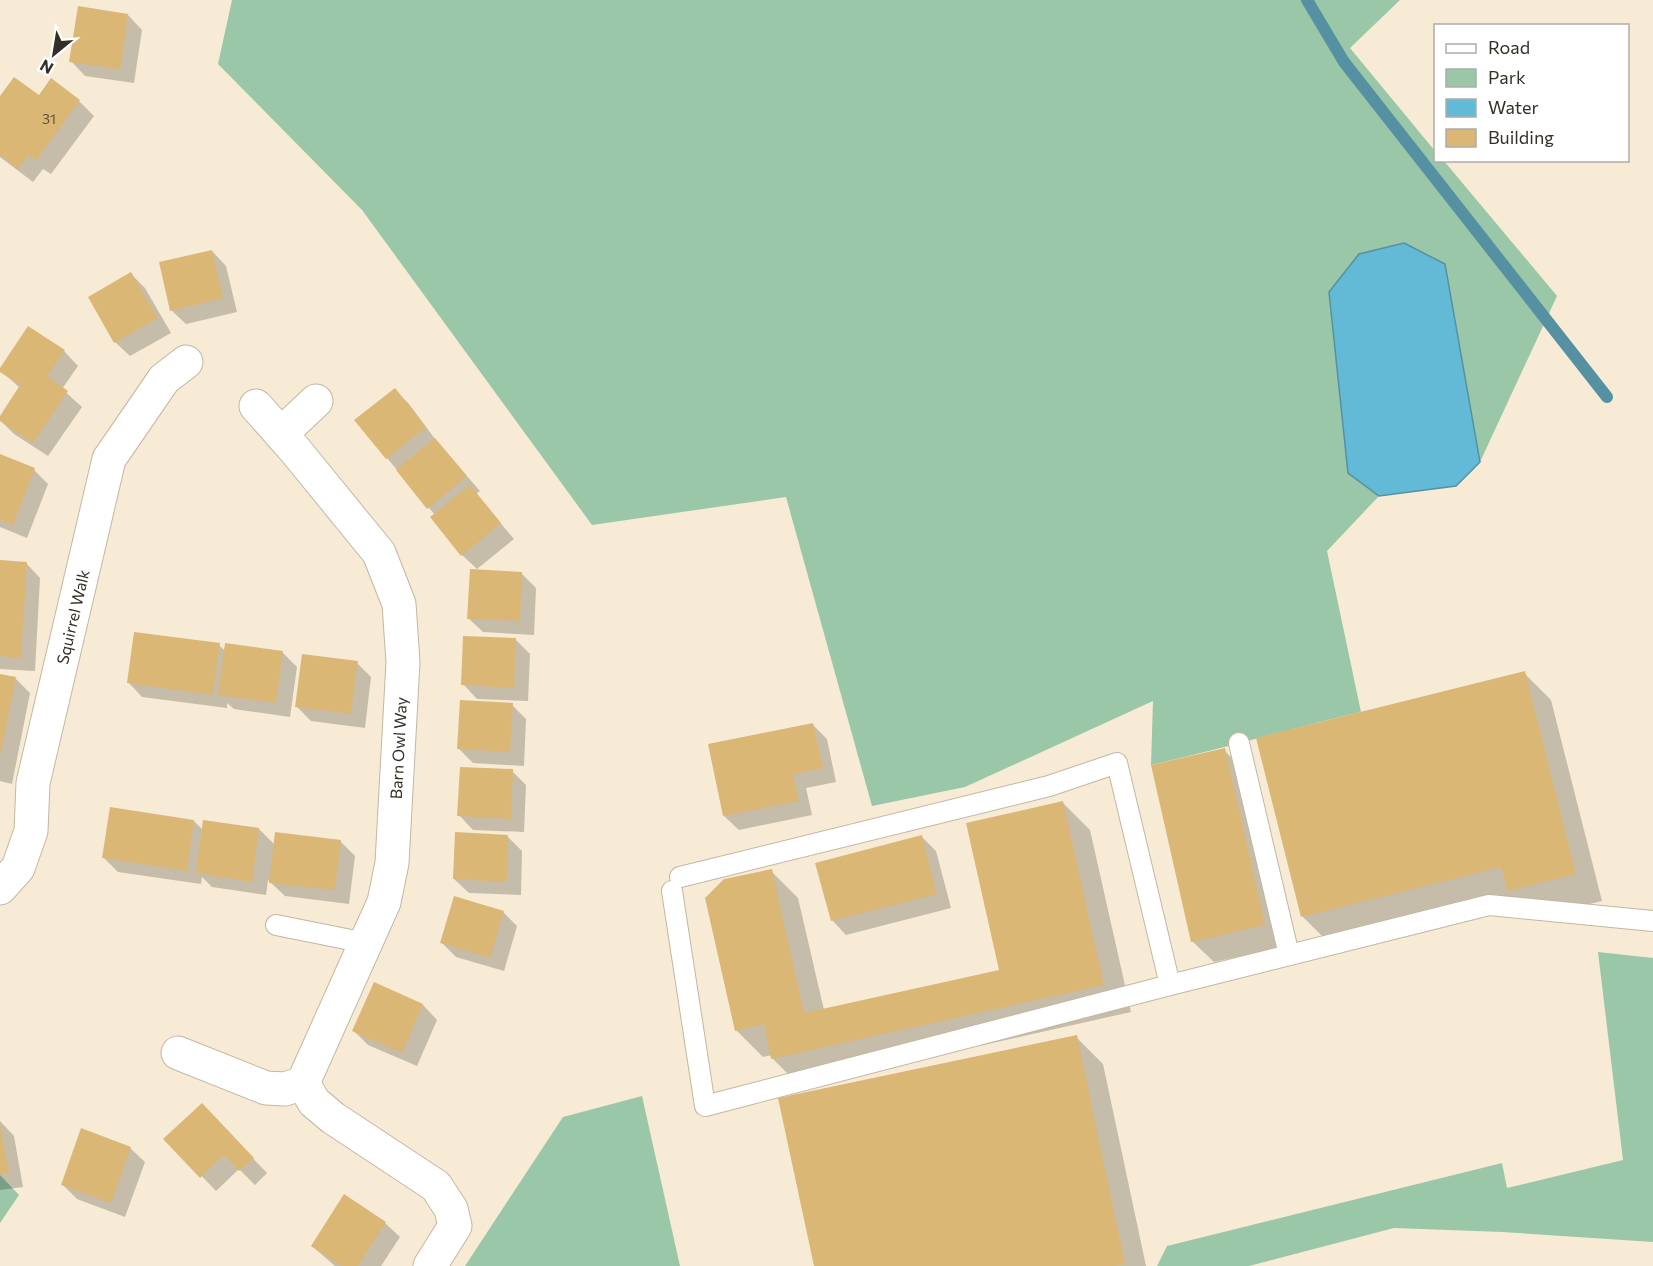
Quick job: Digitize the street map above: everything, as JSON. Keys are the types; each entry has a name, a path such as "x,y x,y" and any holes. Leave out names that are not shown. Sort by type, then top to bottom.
{"street":[{"name":"Squirrel Walk","path":"0,888 18,868 31,831 33,783 109,459 164,379 186,362"},
{"path":"281,434 316,401"},
{"name":"Barn Owl Way","path":"256,406 379,553 399,604 403,662 392,863 384,902 303,1083"},
{"path":"178,1053 266,1088 285,1089 303,1083 314,1102 333,1118 435,1186 451,1209 455,1226 430,1266"}],"lane":[{"path":"1239,743 1289,955"},
{"path":"1170,985 1117,763 1049,786 676,884 705,1106 1489,905 1653,921"},
{"path":"276,925 366,943"}],"green space":[{"path":"232,0 1400,0 1350,48 1434,150 1434,162 1445,162 1557,296 1480,462 1445,264 1404,243 1359,254 1348,472 1379,496 1327,551 1361,712 1151,765 1153,701 965,787 872,806 786,497 592,525 362,210 218,64"},
{"path":"1598,952 1653,958 1653,1242 1502,1232 1394,1228 1249,1266 1157,1266 1167,1246 1502,1163 1507,1188 1623,1160"},
{"path":"642,1096 680,1266 465,1266 563,1117"},
{"path":"0,1175 19,1195 0,1223"}],"water":[{"path":"1404,243 1445,264 1480,462 1456,486 1379,496 1348,473 1329,292 1359,254"}],"building":[{"path":"78,6 128,14 120,69 69,62"},
{"path":"14,77 39,95 51,78 80,100 36,161 28,155 18,169 0,155 0,96"},
{"path":"212,250 223,298 170,311 159,262"},
{"path":"131,272 158,318 114,343 88,297"},
{"path":"28,326 65,350 47,376 68,391 33,443 0,421 0,416 20,385 0,372 0,368"},
{"path":"395,388 426,427 386,459 354,420"},
{"path":"435,438 467,476 427,509 396,470"},
{"path":"0,454 35,468 13,525 0,520"},
{"path":"470,485 501,523 461,556 430,517"},
{"path":"0,560 27,562 21,658 0,656"},
{"path":"470,569 522,572 520,621 467,619"},
{"path":"134,632 220,643 213,695 127,683"},
{"path":"463,636 516,638 514,688 461,685"},
{"path":"225,643 283,651 276,703 218,695"},
{"path":"302,654 358,661 351,714 295,707"},
{"path":"1525,671 1576,874 1508,891 1501,867 1301,917 1256,738"},
{"path":"0,674 16,677 1,753 0,753"},
{"path":"460,700 513,703 510,752 457,749"},
{"path":"813,723 823,768 793,774 799,801 723,816 708,744"},
{"path":"1225,748 1265,925 1191,942 1151,765"},
{"path":"460,767 513,769 511,819 457,816"},
{"path":"1063,801 1104,985 771,1059 764,1024 735,1031 705,898 724,879 772,869 804,1013 999,970 966,823"},
{"path":"110,807 194,820 187,871 102,858"},
{"path":"203,820 259,828 252,882 196,873"},
{"path":"275,832 341,840 335,890 269,883"},
{"path":"455,832 508,835 507,882 453,879"},
{"path":"922,835 937,894 831,921 815,863"},
{"path":"454,896 504,911 490,958 440,943"},
{"path":"374,982 423,1004 402,1053 352,1031"},
{"path":"1077,1035 1125,1264 1117,1266 814,1266 778,1098"},
{"path":"202,1103 254,1158 239,1171 224,1155 200,1178 163,1139"},
{"path":"0,1124 9,1173 0,1174"},
{"path":"81,1128 131,1147 111,1203 61,1185"},
{"path":"344,1194 386,1222 358,1266 341,1266 311,1246"}],"waterway":[{"path":"1307,0 1344,62 1607,397"}]}
